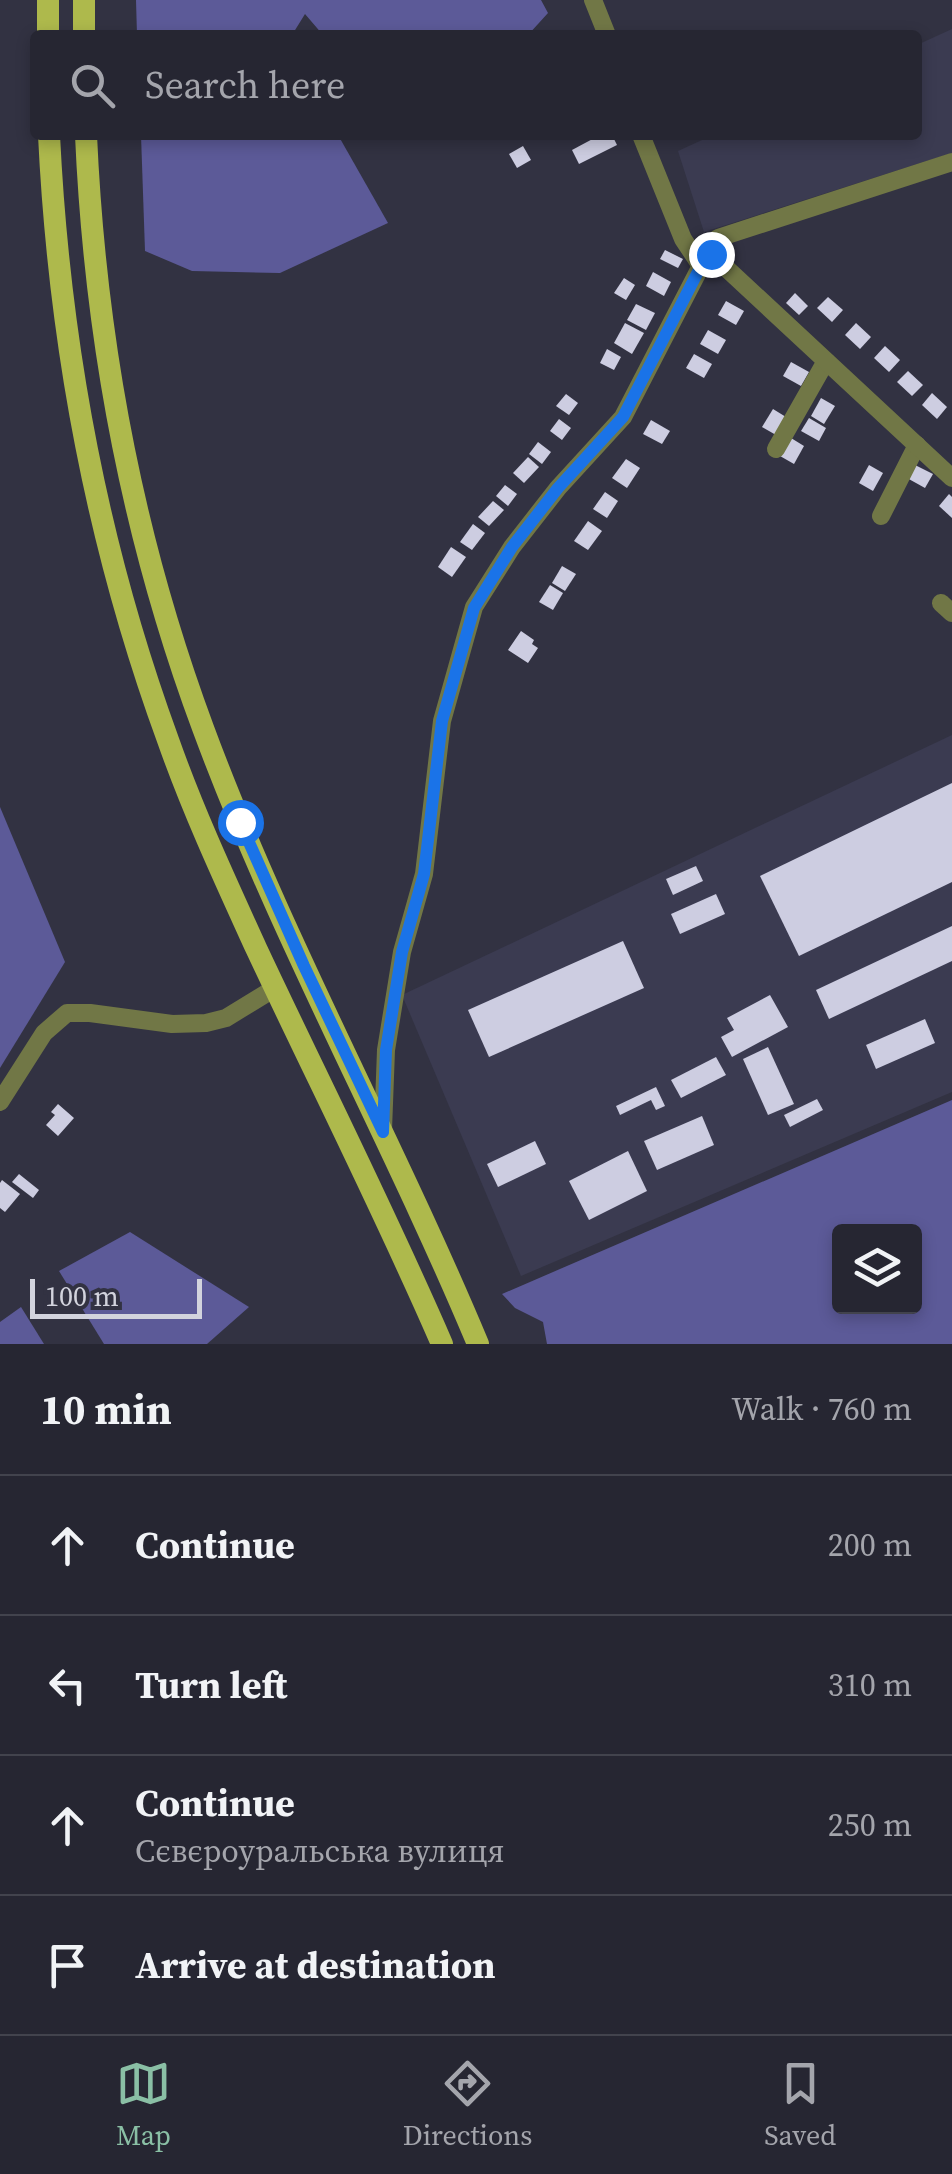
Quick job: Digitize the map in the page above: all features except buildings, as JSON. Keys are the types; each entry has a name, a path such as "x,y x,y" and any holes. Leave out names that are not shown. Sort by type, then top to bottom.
{"main road":[{"path":"48,0 48,30"},
{"path":"84,0 84,30"},
{"path":"50,140 53,210 76,394 103,526 134,637 168,740 216,861 442,1344"},
{"path":"86,140 89,209 109,379 138,520 167,624 240,822 478,1344"}],"street":[{"path":"593,0 605,30"},
{"path":"643,140 684,239 826,360 952,478"},
{"path":"383,1132 386,1050 402,952 424,874 442,721 474,608 512,547 558,488 623,417 718,238 952,162"},
{"path":"776,449 826,360"},
{"path":"881,516 917,445"},
{"path":"0,1102 44,1033 67,1013 172,1024 206,1023 226,1018 275,988"}],"shaded area":[{"path":"136,0 541,0 548,13 533,30 319,30 305,14 295,30 137,30"},
{"path":"952,29 952,153 704,232 678,151 702,140 922,140 922,43"},
{"path":"141,140 341,140 388,223 280,273 192,271 145,251"},
{"path":"952,735 952,1092 521,1276 402,995"},
{"path":"0,807 65,962 0,1068"},
{"path":"952,1100 952,1344 547,1344 543,1322 515,1308 502,1294"},
{"path":"130,1232 249,1307 207,1344 104,1344 59,1271"},
{"path":"21,1307 44,1344 0,1344 0,1322"}],"route":[{"path":"240,822 383,1132 386,1050 402,952 424,874 442,721 474,608 512,547 558,488 623,417 701,266 711,254"}]}
